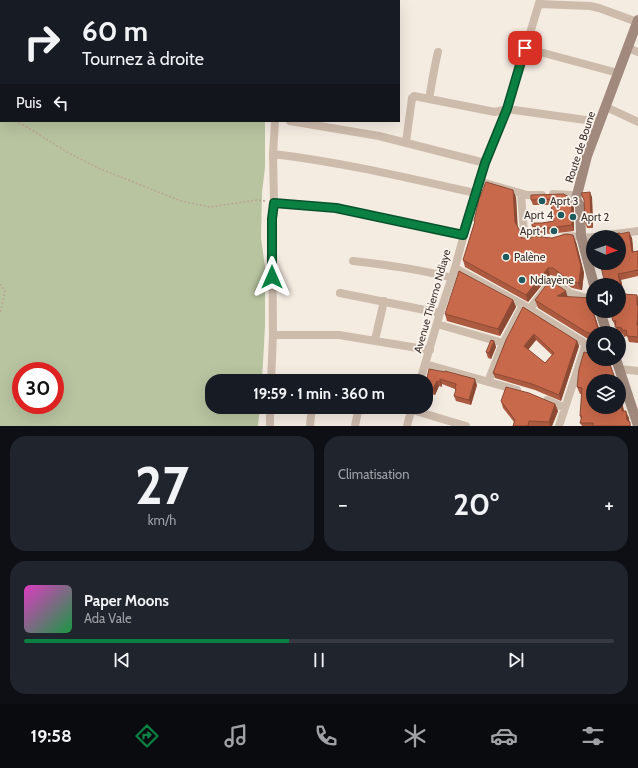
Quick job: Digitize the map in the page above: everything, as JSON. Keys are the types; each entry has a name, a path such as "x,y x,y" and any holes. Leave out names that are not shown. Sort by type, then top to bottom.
{"street":[{"path":"539,2 590,6 638,21"},
{"name":"Avenue Thierno Ndiaye","path":"422,374 455,268 474,193 507,109 539,2"},
{"name":"Route de Boune","path":"592,278 581,236 580,206 576,199 587,156 638,21"},
{"path":"525,48 618,73"},
{"path":"628,48 638,52"},
{"path":"428,99 433,82 433,71 438,52"},
{"path":"406,142 412,98 414,96 495,112 507,109 600,122"},
{"path":"606,107 638,122"},
{"path":"271,374 272,219 274,203 273,154 275,122"},
{"path":"296,122 358,132 406,142 485,163"},
{"path":"273,154 375,171 474,193"},
{"path":"478,181 526,195 567,194 576,199"},
{"path":"521,194 525,234 545,240 568,236 586,238"},
{"path":"274,203 336,208 463,235"},
{"path":"626,233 638,231"},
{"path":"353,261 410,268 452,278"},
{"path":"455,268 526,307 586,343"},
{"path":"488,382 503,343 526,307 552,280 570,293 586,298"},
{"path":"340,293 440,313"},
{"path":"375,340 384,301"},
{"path":"437,324 503,343"},
{"path":"272,335 339,335 430,350"},
{"path":"559,426 586,356"},
{"path":"425,364 525,393"},
{"path":"619,366 638,426"},
{"path":"620,369 638,371"},
{"path":"539,398 566,408"},
{"path":"270,414 270,426"},
{"path":"310,426 311,414"},
{"path":"354,426 358,414"},
{"path":"407,426 410,414"},
{"path":"430,414 466,426"}],"path":[{"path":"17,122 28,127 67,152 98,168 181,201 210,207 257,200 274,203"},
{"path":"0,284 5,291 0,314"}],"green space":[{"path":"0,122 265,122 265,168 262,192 261,238 265,267 265,326 262,374 205,374 205,414 259,414 258,426 0,426"}],"building":[{"path":"486,182 513,190 515,222 521,233 521,238 532,238 532,236 552,238 566,234 573,235 581,266 578,283 570,281 553,268 548,268 526,295 463,260 475,221 479,199"},
{"path":"590,192 591,222 585,222 584,200 581,193"},
{"path":"564,194 568,196 571,202 572,225 548,228 532,226 532,223 554,221 550,199 531,200 531,195"},
{"path":"629,232 632,252 638,251 638,270 618,274 619,278 604,278 602,270 626,270 626,233"},
{"path":"459,271 513,300 498,329 445,314"},
{"path":"550,280 566,291 557,296 586,298 586,318 595,318 597,326 586,326 586,332 535,300"},
{"path":"626,294 637,295 638,337 627,336 626,326 615,326 616,321 613,321 612,318 626,318"},
{"path":"523,307 577,341 559,395 532,384 493,373 506,340","holes":["534,334 554,353 545,363 524,346"]},
{"path":"491,340 494,341 489,353 486,352"},
{"path":"584,352 586,352 586,366 611,366 613,374 586,374 586,414 626,414 626,411 627,420 630,422 630,426 593,426 593,423 580,423 582,416 580,416 582,388 577,387 579,369"},
{"path":"429,369 445,371 475,379 469,400 454,396 456,384 440,379 440,382 437,381 433,389 433,374 428,374"},
{"path":"506,387 529,393 555,404 549,422 529,421 528,426 513,426 515,420 501,401"}],"place":[{"name":"Aprt 3","path":"542,201"},
{"name":"Aprt 4","path":"561,215"},
{"name":"Aprt 2","path":"573,217"},
{"name":"Aprt 1","path":"554,231"},
{"name":"Palène","path":"506,257"},
{"name":"Ndiayène","path":"522,280"}],"route":[{"path":"272,277 272,219 274,203 336,208 463,235 474,193 507,109 525,48"}]}
